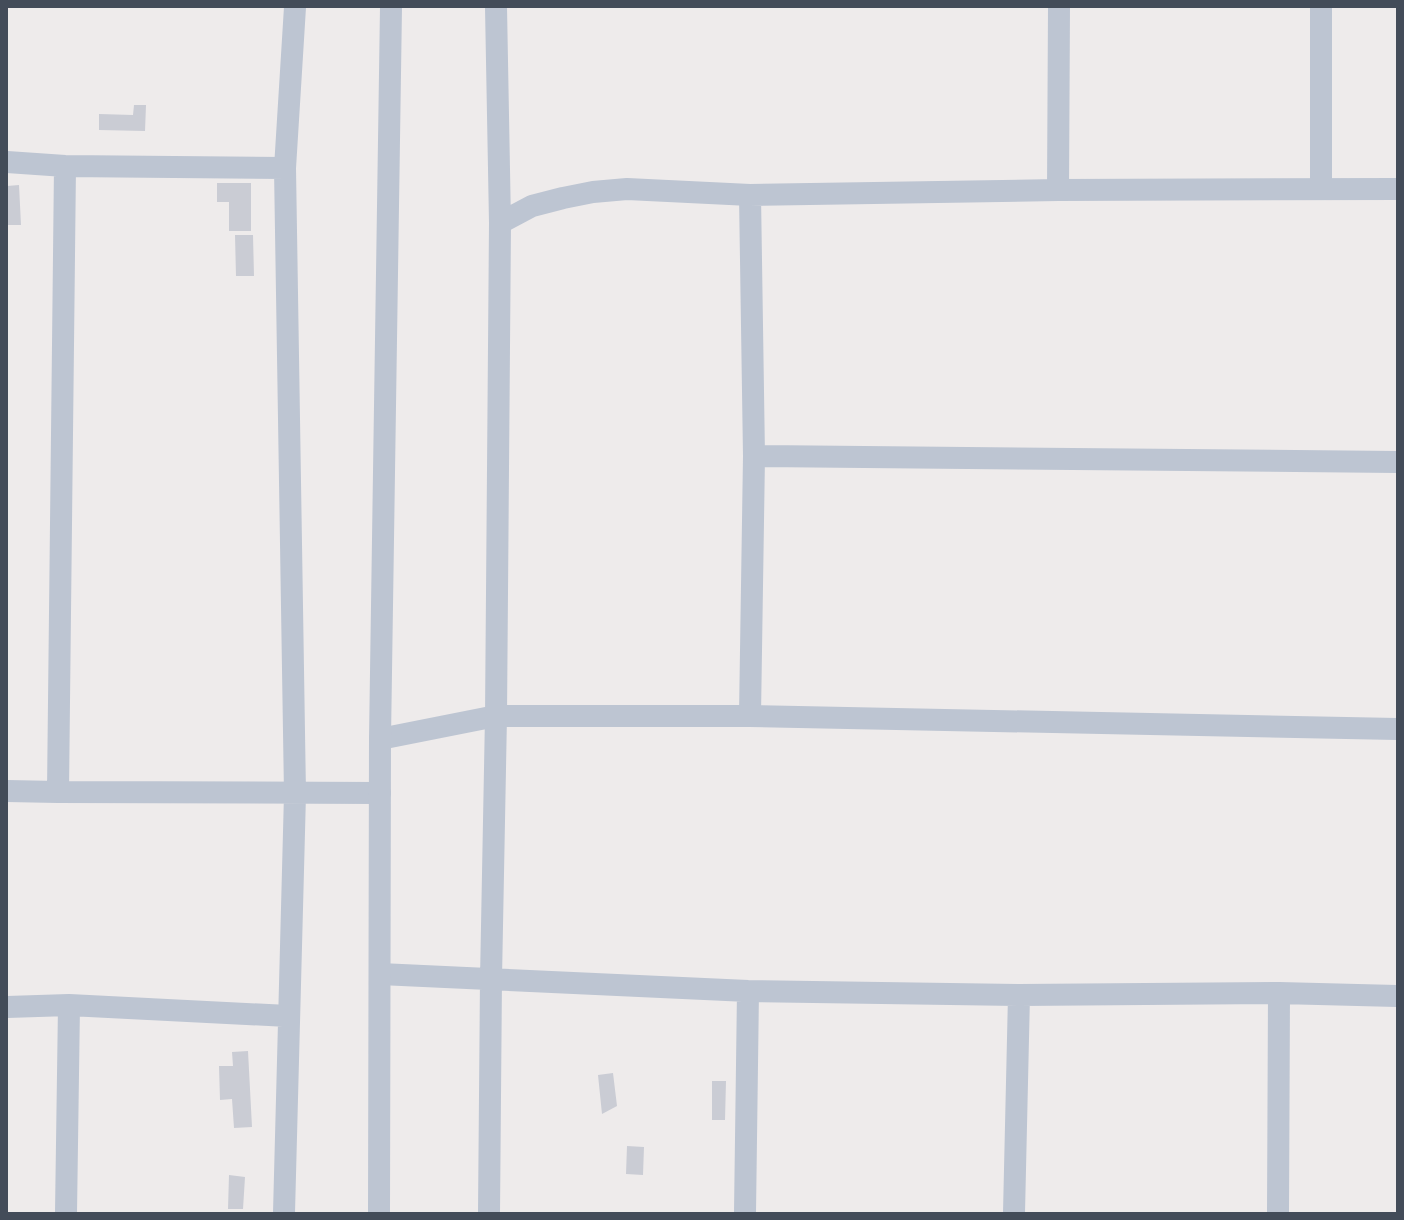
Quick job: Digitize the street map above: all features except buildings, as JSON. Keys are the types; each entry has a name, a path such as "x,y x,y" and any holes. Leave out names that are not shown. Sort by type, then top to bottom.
{"street":[{"path":"284,1213 294,794 285,168 296,7"},
{"path":"379,1213 380,739 391,7"},
{"path":"489,1213 491,979 496,716 500,223 496,7"},
{"path":"1058,190 1059,7"},
{"path":"1321,7 1321,189"},
{"path":"7,162 65,166 285,168"},
{"path":"58,792 65,166"},
{"path":"500,223 532,206 593,192 627,189 655,189 750,195 1058,190 1397,189"},
{"path":"750,195 754,456 750,716"},
{"path":"754,456 1397,462"},
{"path":"380,739 496,716 750,716 1397,729"},
{"path":"7,791 294,794 380,793"},
{"path":"380,974 748,991 1018,994 1279,993 1397,996"},
{"path":"745,1213 748,991"},
{"path":"1278,1213 1279,993"},
{"path":"1014,1213 1018,994"},
{"path":"7,1007 68,1005 288,1016"},
{"path":"66,1213 68,1005"}]}
